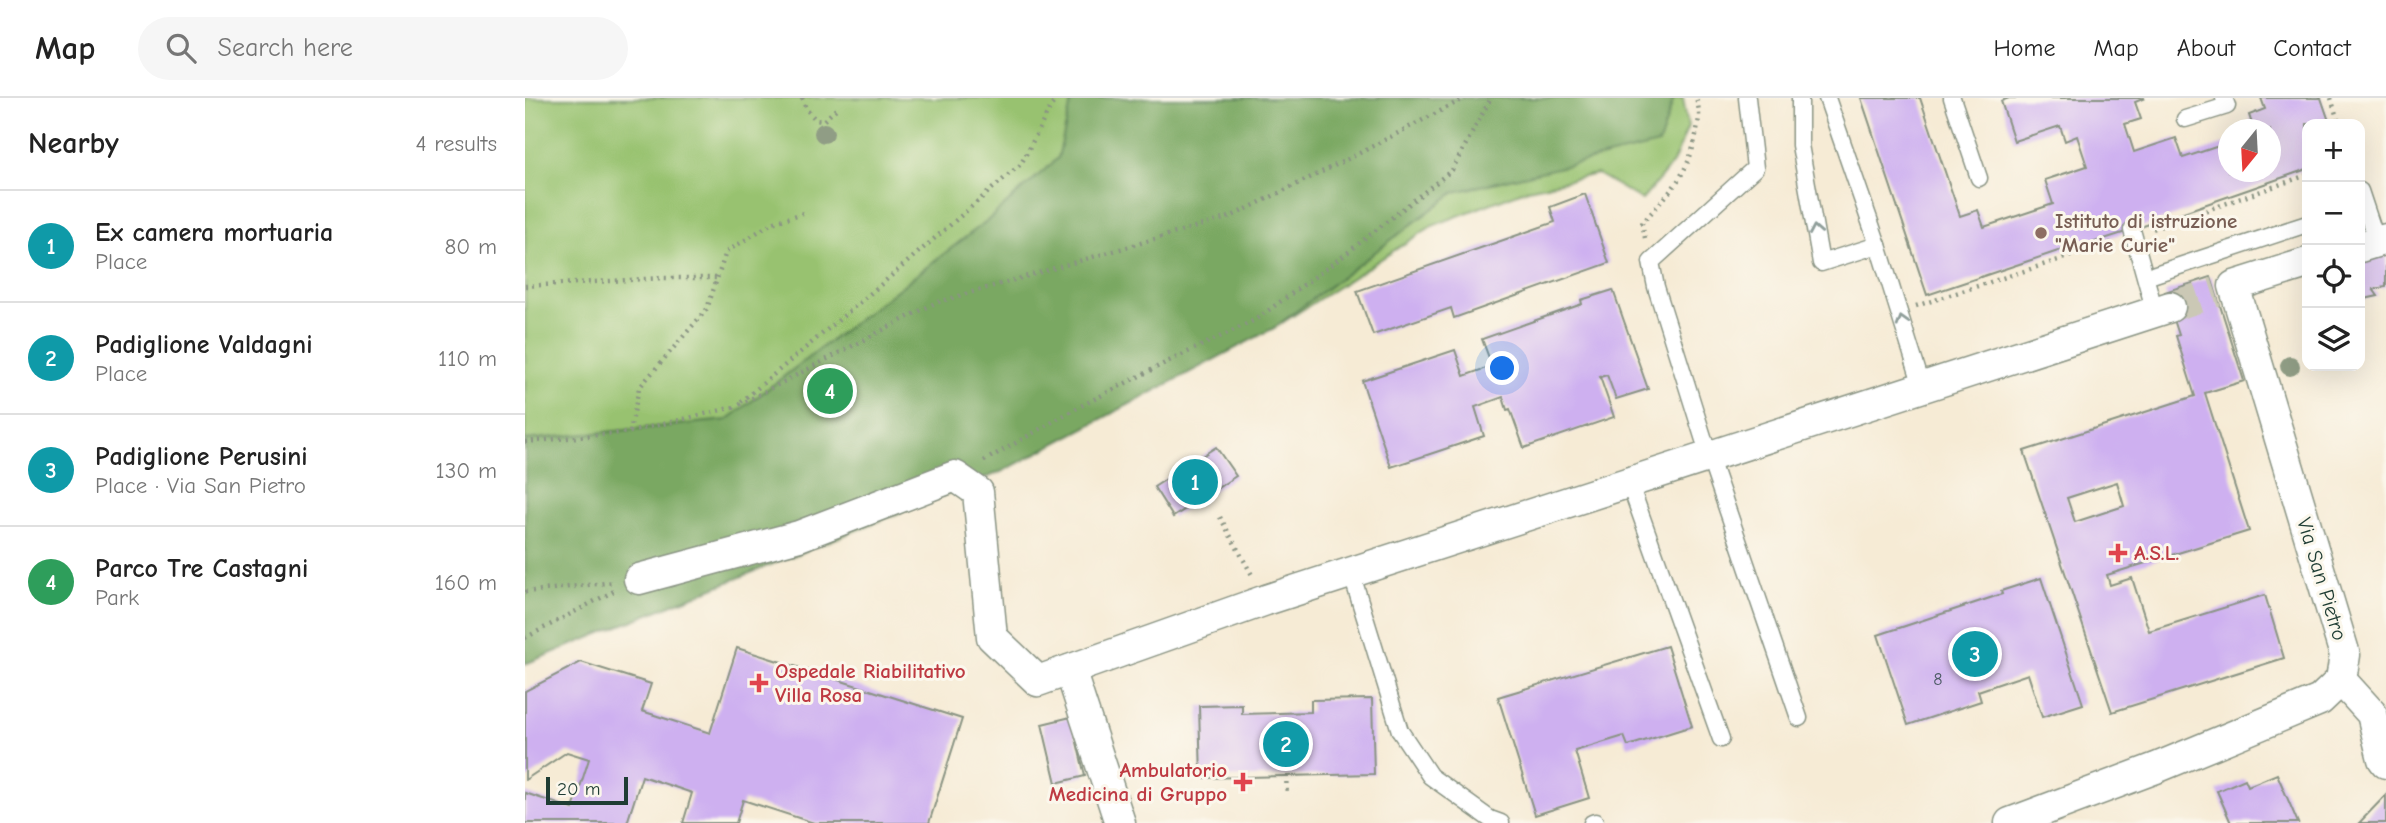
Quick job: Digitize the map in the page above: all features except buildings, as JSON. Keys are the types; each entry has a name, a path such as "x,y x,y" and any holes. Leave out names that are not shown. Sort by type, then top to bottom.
{"street":[{"name":"Via San Pietro","path":"2302,265 2225,289 2345,655 2341,680"},
{"path":"639,579 799,536 955,476 978,492 992,637 1038,681 1266,600 2163,309"},
{"path":"1070,670 1120,823"},
{"path":"2010,823 2155,768 2320,700 2341,680 2372,714 2386,762"}],"lane":[{"path":"1747,98 1755,168 1651,262 1656,287 1709,456 1798,718"},
{"path":"1800,98 1800,145 1821,263 1878,245"},
{"path":"1827,98 1878,245 1922,386"},
{"path":"1952,98 1979,178"},
{"path":"2185,119 2227,106 2224,98"},
{"path":"2365,210 2374,243"},
{"path":"2146,277 2302,225"},
{"path":"2133,233 2146,277 2163,309"},
{"path":"1629,482 1721,739"},
{"path":"1351,572 1400,731 1430,776 1501,823"}],"path":[{"path":"802,98 806,109 816,120 823,121 836,109"},
{"path":"733,408 1021,164 1051,106 1058,98"},
{"path":"525,442 630,432 733,408 935,303 1230,217 1465,98"},
{"path":"955,476 1077,408 1255,320 1342,257 1452,170 1491,98"},
{"path":"1651,262 1642,223 1672,190 1691,158 1701,113 1696,98"},
{"path":"2331,98 2338,119"},
{"path":"2327,116 2336,113"},
{"path":"1899,311 2302,177"},
{"path":"630,432 639,388 707,309 726,252 772,223 803,213"},
{"path":"525,286 662,278 718,278"},
{"path":"1220,517 1266,600"},
{"path":"525,592 639,579"},
{"path":"525,638 639,579"},
{"path":"1286,775 1287,795"}],"green space":[{"path":"525,98 1683,98 1688,127 1673,163 1642,200 1597,174 1528,189 1432,226 1274,328 525,660"},
{"path":"1074,98 1674,98 1659,144 1455,192 1274,328 1003,471 525,664 525,440 727,420 988,220 1058,158"}],"tunnel":[{"path":"2170,307 2216,292"}],"place":[{"name":"Istituto di istruzione \"Marie Curie\"","path":"2041,233"},
{"name":"Parco Tre Castagni","path":"830,391"},
{"name":"Ex camera mortuaria","path":"1195,482"},
{"name":"A.S.L.","path":"2118,553"},
{"name":"Padiglione Perusini","path":"1975,654"},
{"name":"Ospedale Riabilitativo Villa Rosa","path":"759,683"},
{"name":"Padiglione Valdagni","path":"1286,744"},
{"name":"Ambulatorio Medicina di Gruppo","path":"1243,782"}]}
